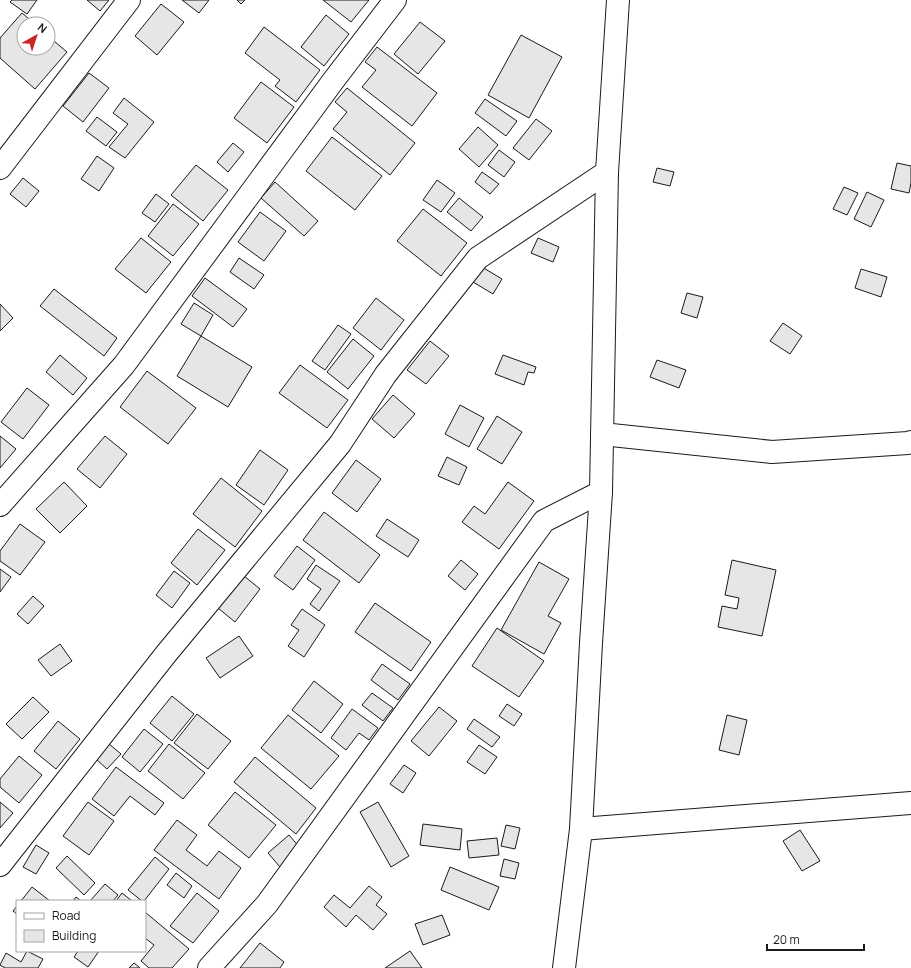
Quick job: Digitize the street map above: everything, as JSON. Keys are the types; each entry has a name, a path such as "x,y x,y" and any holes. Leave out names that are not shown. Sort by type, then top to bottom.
{"street":[{"path":"0,168 129,0"},
{"path":"0,505 124,365 333,81 395,0"},
{"path":"564,968 581,829 601,492 607,172 618,0"},
{"path":"0,865 166,654 340,444 386,374 478,258 607,172"},
{"path":"602,434 772,452 911,442"},
{"path":"209,968 267,904 544,521 601,492"},
{"path":"581,829 911,803"}],"building":[{"path":"12,0 37,0 27,14 10,2"},
{"path":"87,0 109,0 100,11"},
{"path":"182,0 209,0 199,13"},
{"path":"237,0 245,0 241,4"},
{"path":"323,0 369,0 351,22"},
{"path":"161,4 184,22 157,55 135,36"},
{"path":"326,15 349,34 324,66 301,47"},
{"path":"16,20 16,56 56,56 56,43 67,52 35,89 0,58 0,38"},
{"path":"420,22 445,41 418,74 394,54"},
{"path":"264,27 320,70 296,102 275,86 280,80 245,53"},
{"path":"521,35 562,57 529,118 488,95"},
{"path":"377,47 437,93 412,126 362,87 376,70 365,62"},
{"path":"89,73 109,88 83,122 63,106"},
{"path":"261,82 294,107 267,143 234,118"},
{"path":"347,88 415,143 390,175 333,129 347,112 335,102"},
{"path":"124,98 154,122 125,158 109,147 128,124 113,113"},
{"path":"485,99 517,121 506,136 475,113"},
{"path":"97,117 117,132 106,146 86,131"},
{"path":"536,119 552,131 529,160 513,148"},
{"path":"478,127 498,145 479,167 459,149"},
{"path":"332,137 382,176 355,210 306,171"},
{"path":"233,143 244,152 228,172 217,162"},
{"path":"499,150 515,162 504,177 488,165"},
{"path":"97,156 114,168 99,191 81,179"},
{"path":"897,163 911,166 911,183 909,193 891,189"},
{"path":"196,165 228,190 203,221 171,195"},
{"path":"657,168 674,172 670,186 653,182"},
{"path":"482,172 499,184 490,194 475,182"},
{"path":"23,178 39,191 26,207 10,194"},
{"path":"437,180 455,193 441,212 423,200"},
{"path":"275,182 318,221 304,236 261,198"},
{"path":"844,187 858,193 847,215 833,209"},
{"path":"867,192 884,200 871,227 854,219"},
{"path":"156,194 169,204 155,222 142,213"},
{"path":"459,198 483,217 471,231 447,212"},
{"path":"173,204 199,224 173,256 148,236"},
{"path":"423,209 467,243 441,276 397,241"},
{"path":"260,212 286,231 264,261 238,242"},
{"path":"141,238 171,262 146,293 115,269"},
{"path":"538,238 559,247 553,262 531,253"},
{"path":"239,258 264,275 254,289 230,272"},
{"path":"482,267 502,279 493,294 473,282"},
{"path":"861,269 887,277 881,297 855,288"},
{"path":"205,278 247,309 233,327 192,296"},
{"path":"54,289 117,338 104,356 40,306"},
{"path":"687,293 703,297 697,318 681,313"},
{"path":"376,298 404,320 381,350 353,328"},
{"path":"194,303 213,315 201,336 181,324"},
{"path":"0,304 13,318 0,331"},
{"path":"783,323 802,336 790,354 770,341"},
{"path":"338,325 351,334 325,370 312,361"},
{"path":"201,336 252,367 228,407 177,376"},
{"path":"353,339 374,356 348,389 327,372"},
{"path":"430,341 449,356 426,384 407,370"},
{"path":"60,355 87,378 73,395 46,372"},
{"path":"503,355 536,367 534,373 528,372 524,385 495,374"},
{"path":"657,360 686,370 679,388 650,377"},
{"path":"300,365 348,400 327,428 279,393"},
{"path":"147,371 196,408 168,444 120,407"},
{"path":"27,388 49,405 23,439 1,422"},
{"path":"393,395 415,414 394,438 372,419"},
{"path":"460,405 484,418 469,447 445,434"},
{"path":"497,416 522,432 502,464 477,449"},
{"path":"0,436 16,449 0,468"},
{"path":"105,436 127,454 100,488 77,469"},
{"path":"260,450 288,470 264,505 236,485"},
{"path":"447,457 467,467 459,485 438,476"},
{"path":"356,460 381,479 357,512 332,493"},
{"path":"221,478 262,511 235,547 193,514"},
{"path":"64,482 87,506 60,533 36,509"},
{"path":"508,482 534,501 499,549 462,522 474,506 485,514"},
{"path":"324,512 380,555 359,583 303,540"},
{"path":"387,519 419,540 408,557 376,536"},
{"path":"20,524 45,542 20,575 0,561 0,551"},
{"path":"198,529 225,550 197,585 171,563"},
{"path":"297,546 315,560 293,590 274,576"},
{"path":"461,560 478,574 465,590 448,576"},
{"path":"732,560 776,570 762,636 718,627 722,606 737,609 739,598 725,595"},
{"path":"539,562 569,579 548,616 561,623 544,654 501,630"},
{"path":"316,565 340,581 319,611 310,604 321,589 307,579"},
{"path":"0,569 11,577 0,592"},
{"path":"174,571 190,583 172,608 156,595"},
{"path":"244,576 260,589 235,622 218,608"},
{"path":"33,596 44,606 28,624 17,614"},
{"path":"375,603 431,642 411,671 355,632"},
{"path":"302,609 325,625 304,657 288,646 299,630 291,625"},
{"path":"497,628 544,661 519,697 472,666"},
{"path":"239,636 253,656 220,678 206,658"},
{"path":"60,644 72,661 51,676 38,660"},
{"path":"382,664 410,684 398,700 371,680"},
{"path":"314,681 343,704 321,733 292,710"},
{"path":"372,693 393,708 383,721 362,705"},
{"path":"172,696 194,714 172,741 150,723"},
{"path":"33,697 49,712 22,739 6,724"},
{"path":"507,704 522,714 514,726 499,716"},
{"path":"439,707 457,721 429,756 411,741"},
{"path":"352,709 378,728 369,740 359,733 346,750 331,738"},
{"path":"197,714 231,741 208,769 174,743"},
{"path":"288,715 339,756 311,789 261,748"},
{"path":"727,715 747,720 739,755 719,750"},
{"path":"474,719 500,737 492,747 467,729"},
{"path":"58,721 80,739 56,769 34,751"},
{"path":"144,729 163,744 140,772 122,757"},
{"path":"109,744 121,754 107,769 96,759"},
{"path":"169,744 205,773 183,799 148,771"},
{"path":"479,745 497,757 485,774 467,762"},
{"path":"19,756 42,775 19,803 0,787 0,779"},
{"path":"255,757 316,808 296,834 234,782"},
{"path":"404,765 416,773 403,793 390,784"},
{"path":"116,767 164,803 155,815 130,796 114,816 92,799"},
{"path":"235,792 276,825 249,858 208,825"},
{"path":"0,802 13,813 0,828"},
{"path":"88,802 114,821 89,855 63,836"},
{"path":"378,802 409,856 391,867 360,812"},
{"path":"177,820 197,835 186,850 207,866 219,851 241,868 219,899 154,850"},
{"path":"423,824 462,829 460,850 420,845"},
{"path":"506,825 520,828 515,849 501,846"},
{"path":"800,830 820,861 802,871 783,841"},
{"path":"289,835 301,849 280,867 268,853"},
{"path":"497,838 499,855 469,858 467,841"},
{"path":"36,845 49,853 36,874 23,867"},
{"path":"67,856 95,883 84,895 56,868"},
{"path":"155,857 169,869 145,900 141,900 128,890"},
{"path":"504,859 519,863 515,879 500,876"},
{"path":"450,867 499,887 489,910 441,890"},
{"path":"176,873 192,886 184,898 167,885"},
{"path":"105,884 118,895 114,900 91,900"},
{"path":"369,886 382,897 376,905 387,914 373,930 356,915 346,927 324,907 334,895 350,908"},
{"path":"32,887 49,900 22,900"},
{"path":"122,893 131,900 117,900"},
{"path":"197,893 219,911 193,943 170,926"},
{"path":"146,913 189,949 172,968 149,968 141,961 154,945 146,939"},
{"path":"442,915 450,935 423,945 415,924"},
{"path":"260,943 284,962 280,968 240,968"},
{"path":"410,951 422,968 385,968"},
{"path":"26,952 43,959 38,968 5,968 0,965 6,953 21,962"},
{"path":"77,952 98,952 88,967 74,957"},
{"path":"134,963 140,968 129,968"}]}
